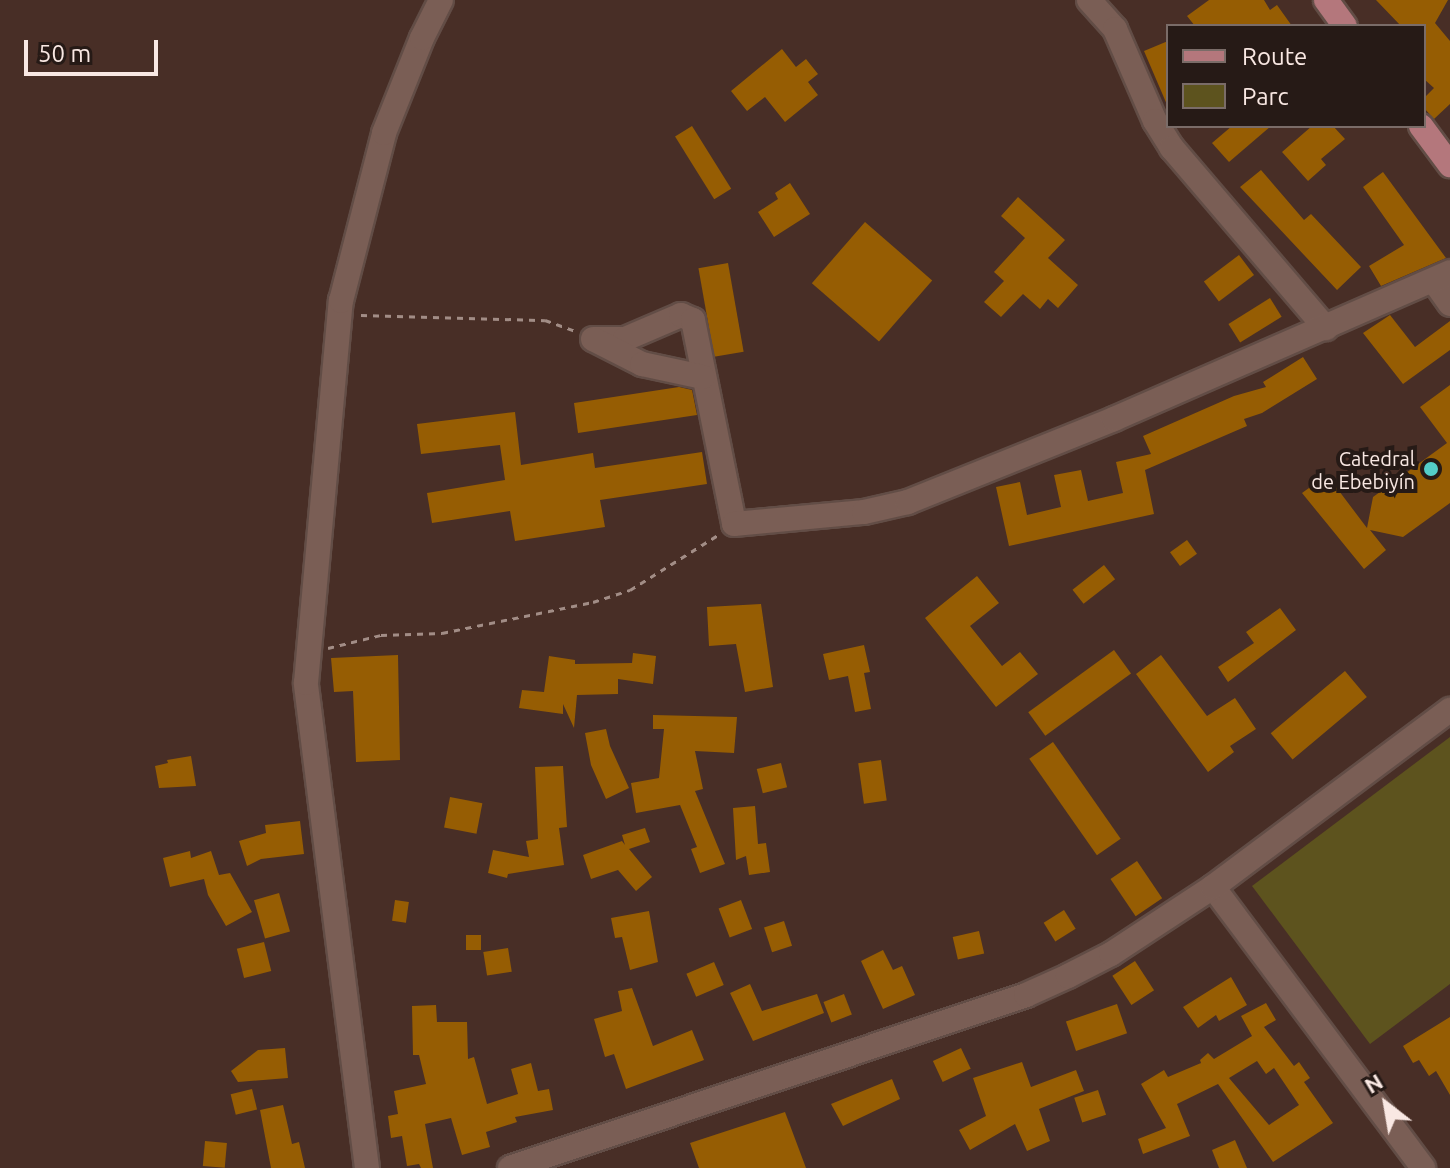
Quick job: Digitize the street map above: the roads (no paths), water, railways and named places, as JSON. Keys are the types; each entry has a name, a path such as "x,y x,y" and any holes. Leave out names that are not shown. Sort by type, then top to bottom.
{"main road":[{"path":"1326,0 1344,24"},
{"path":"1422,128 1450,165"}],"street":[{"path":"367,1168 316,783 306,683 338,315 384,133 422,38 441,0"},
{"path":"1089,0 1115,29 1155,121 1172,148 1326,328"},
{"path":"703,377 642,364 593,339 625,339 681,315 689,316 695,325 734,524 864,512 908,502 1442,277 1450,304"},
{"path":"510,1168 1026,995 1111,954 1213,887 1450,710"},
{"path":"1213,887 1423,1168"}],"place":[{"name":"Catedral de Ebebiyín","path":"1431,469"}]}
